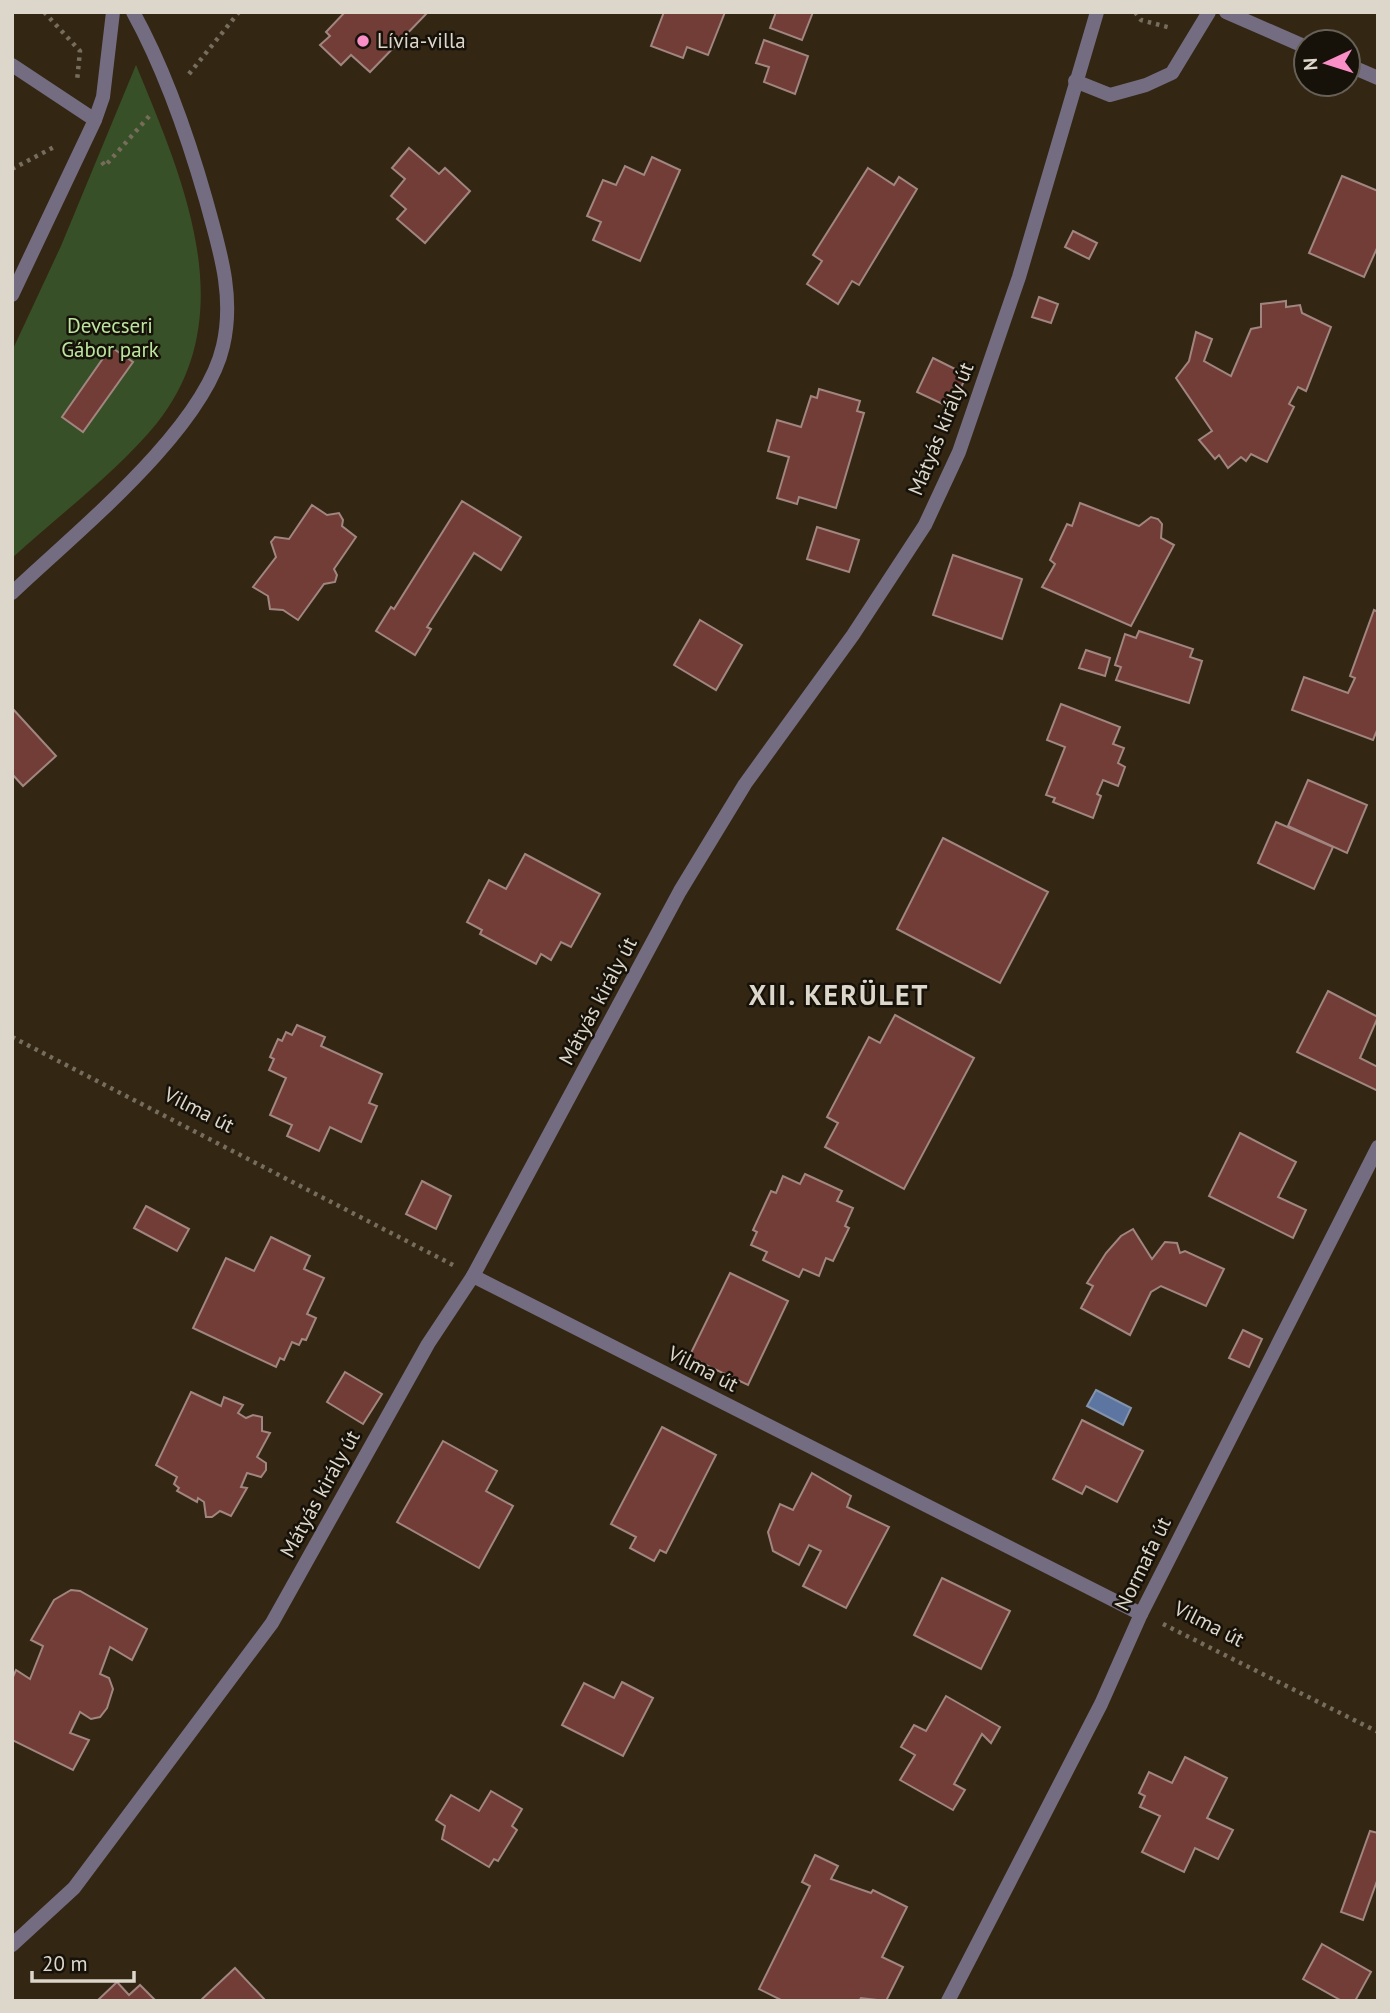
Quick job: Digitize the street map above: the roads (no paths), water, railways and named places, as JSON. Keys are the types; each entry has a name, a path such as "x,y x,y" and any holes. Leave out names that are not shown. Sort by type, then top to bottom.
{"street":[{"path":"12,295 87,142 95,120 103,97 113,12"},
{"path":"12,593 164,446 203,396 216,370 226,325 226,270 192,152 133,12"},
{"name":"Mátyás király út","path":"12,1945 74,1888 272,1623 429,1345 473,1276 680,891 745,784 853,635 925,525 959,452 1015,290 1097,12"},
{"path":"1226,12 1292,41"},
{"path":"1075,81 1110,95 1146,85 1172,73 1206,16"},
{"path":"12,65 95,120"},
{"name":"Normafa út","path":"948,2001 1101,1704 1141,1614 1378,1147"},
{"name":"Vilma út","path":"473,1276 1141,1614"}],"water":[{"path":"1096,1390 1131,1408 1123,1425 1087,1406"}],"place":[{"name":"Lívia-villa","path":"363,41"}],"district":[{"name":"XII. KERÜLET","path":"839,995"}],"park label":[{"name":"Devecseri Gábor park","path":"110,338"}]}
